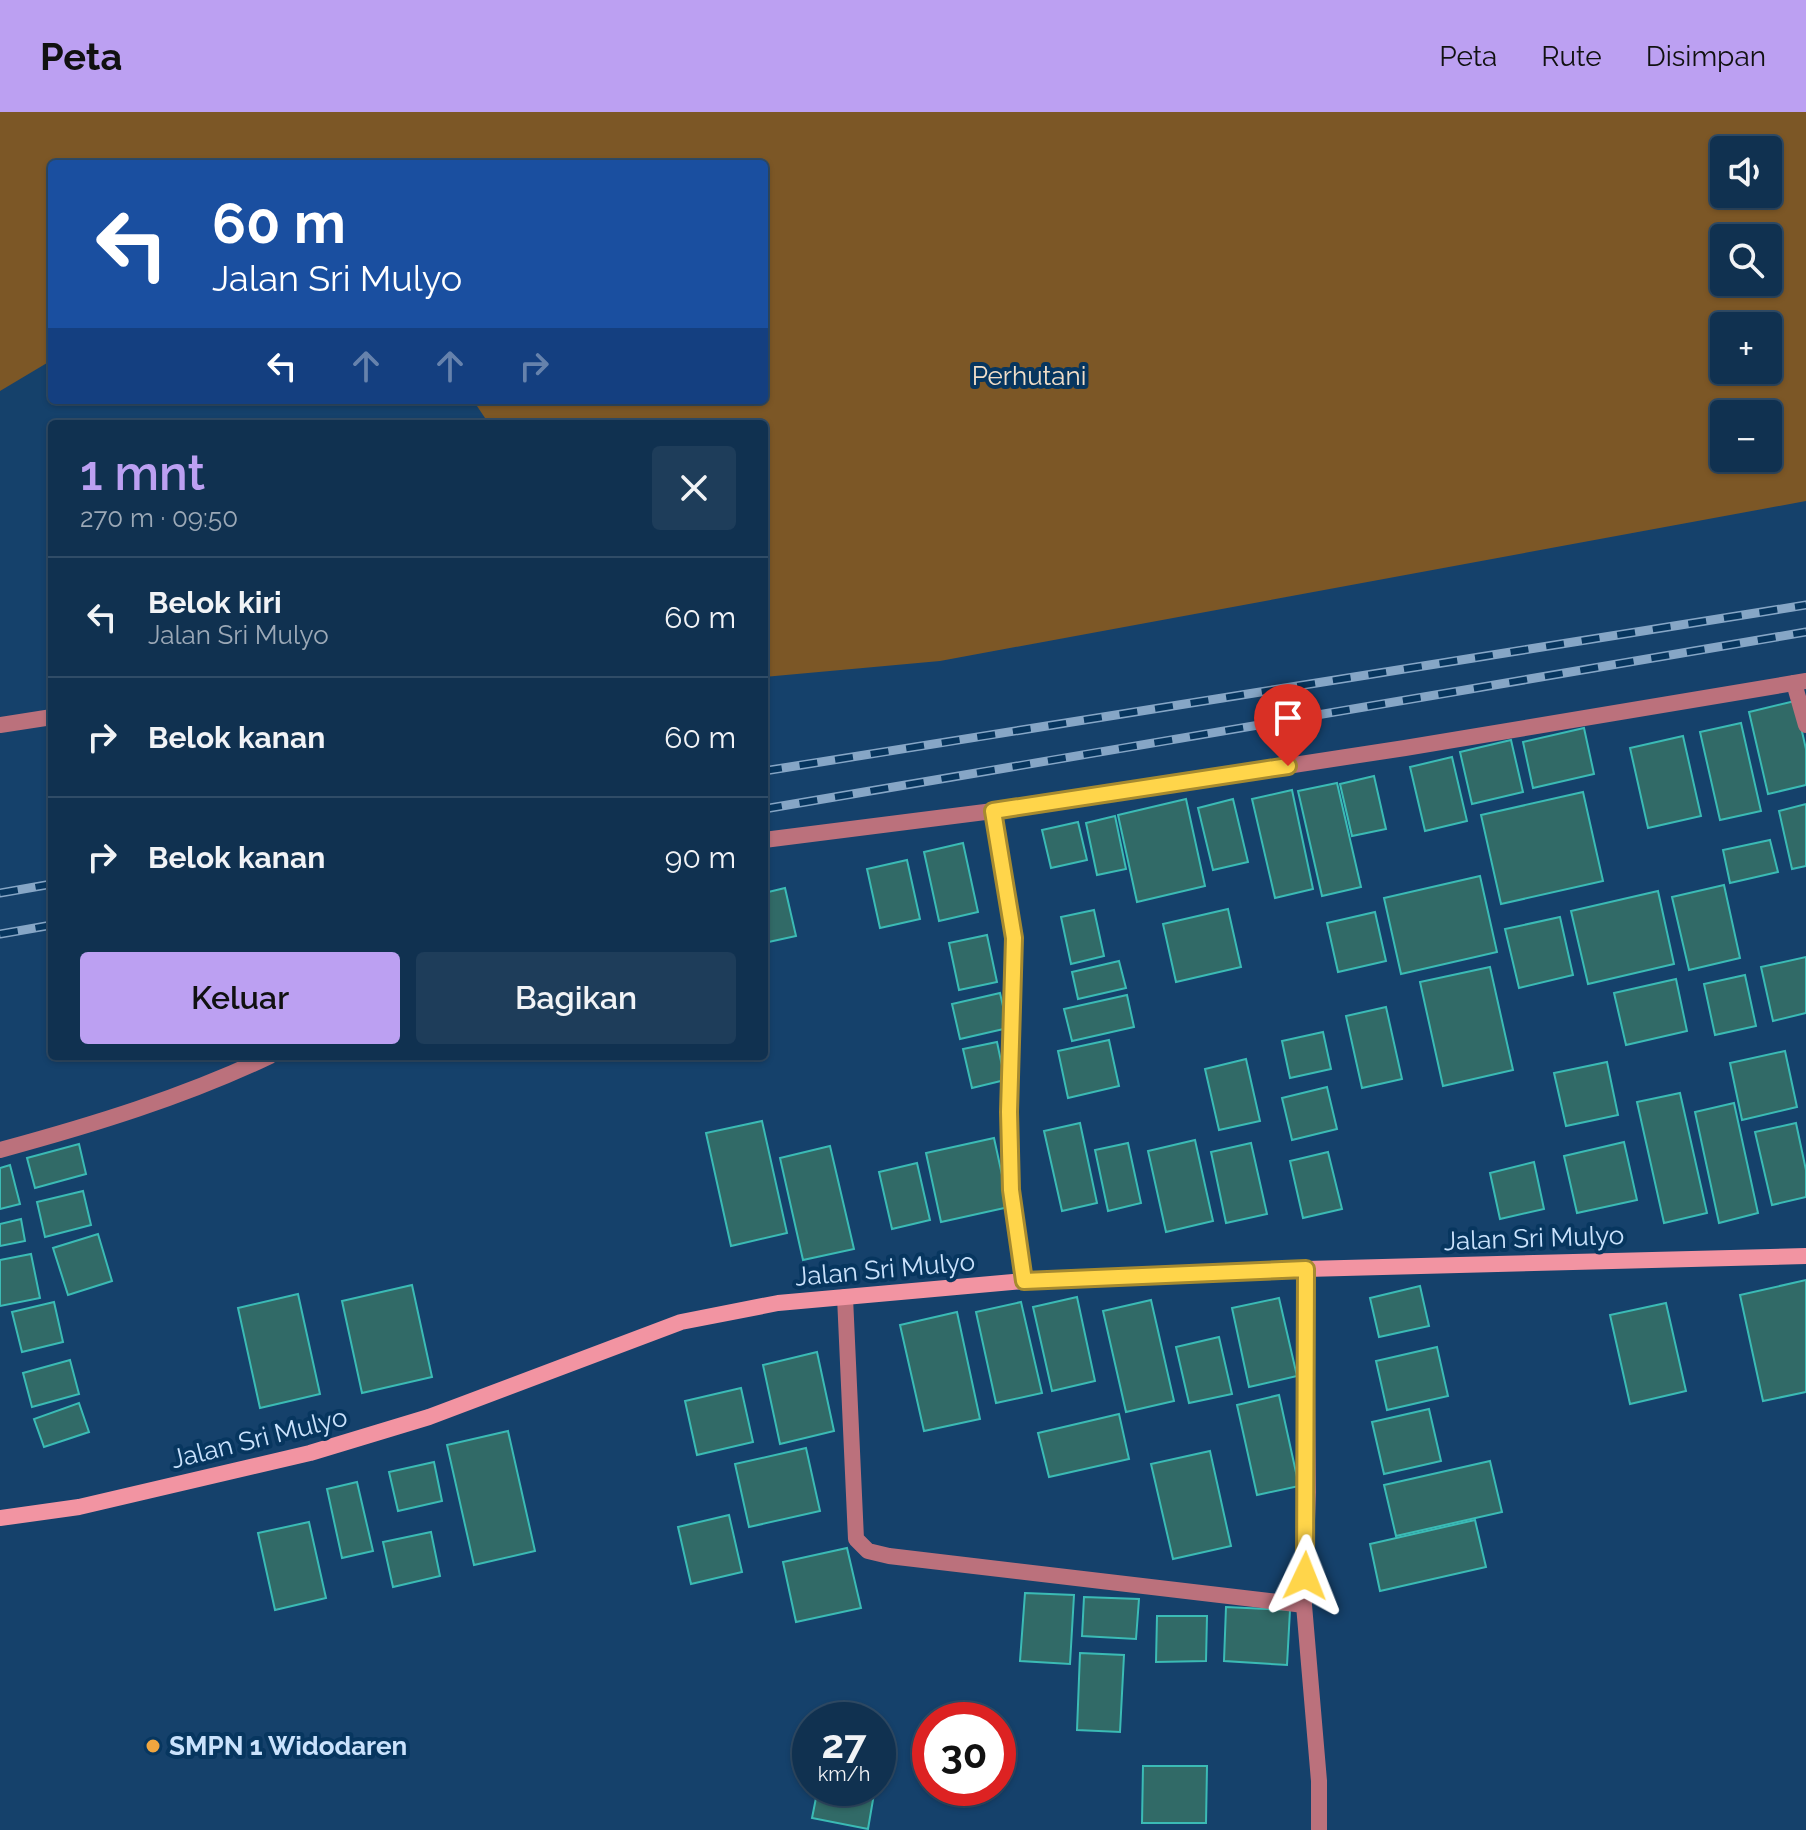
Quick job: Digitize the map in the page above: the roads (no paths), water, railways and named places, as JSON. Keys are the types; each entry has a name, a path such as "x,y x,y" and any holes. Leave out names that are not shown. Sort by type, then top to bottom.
{"main road":[{"name":"Jalan Sri Mulyo","path":"0,1518 79,1507 310,1453 429,1417 681,1322 778,1303 1024,1281 1306,1269 1806,1256"}],"street":[{"path":"768,839 993,811 1405,748 1800,682 1806,725"},
{"path":"0,725 48,718"},
{"path":"993,811 1014,938 1009,1112 1011,1190 1024,1281"},
{"path":"0,1150 97,1124 226,1077 262,1060"},
{"path":"1306,1269 1308,1492 1304,1605 1319,1781 1319,1830"},
{"path":"845,1297 856,1539 868,1551 1304,1605"}],"railway":[{"path":"768,770 1806,605"},
{"path":"768,808 1806,632"},
{"path":"0,893 48,885"},
{"path":"0,934 48,926"}],"place":[{"name":"SMPN 1 Widodaren","path":"153,1746"}],"park label":[{"name":"Perhutani","path":"1029,376"}]}
